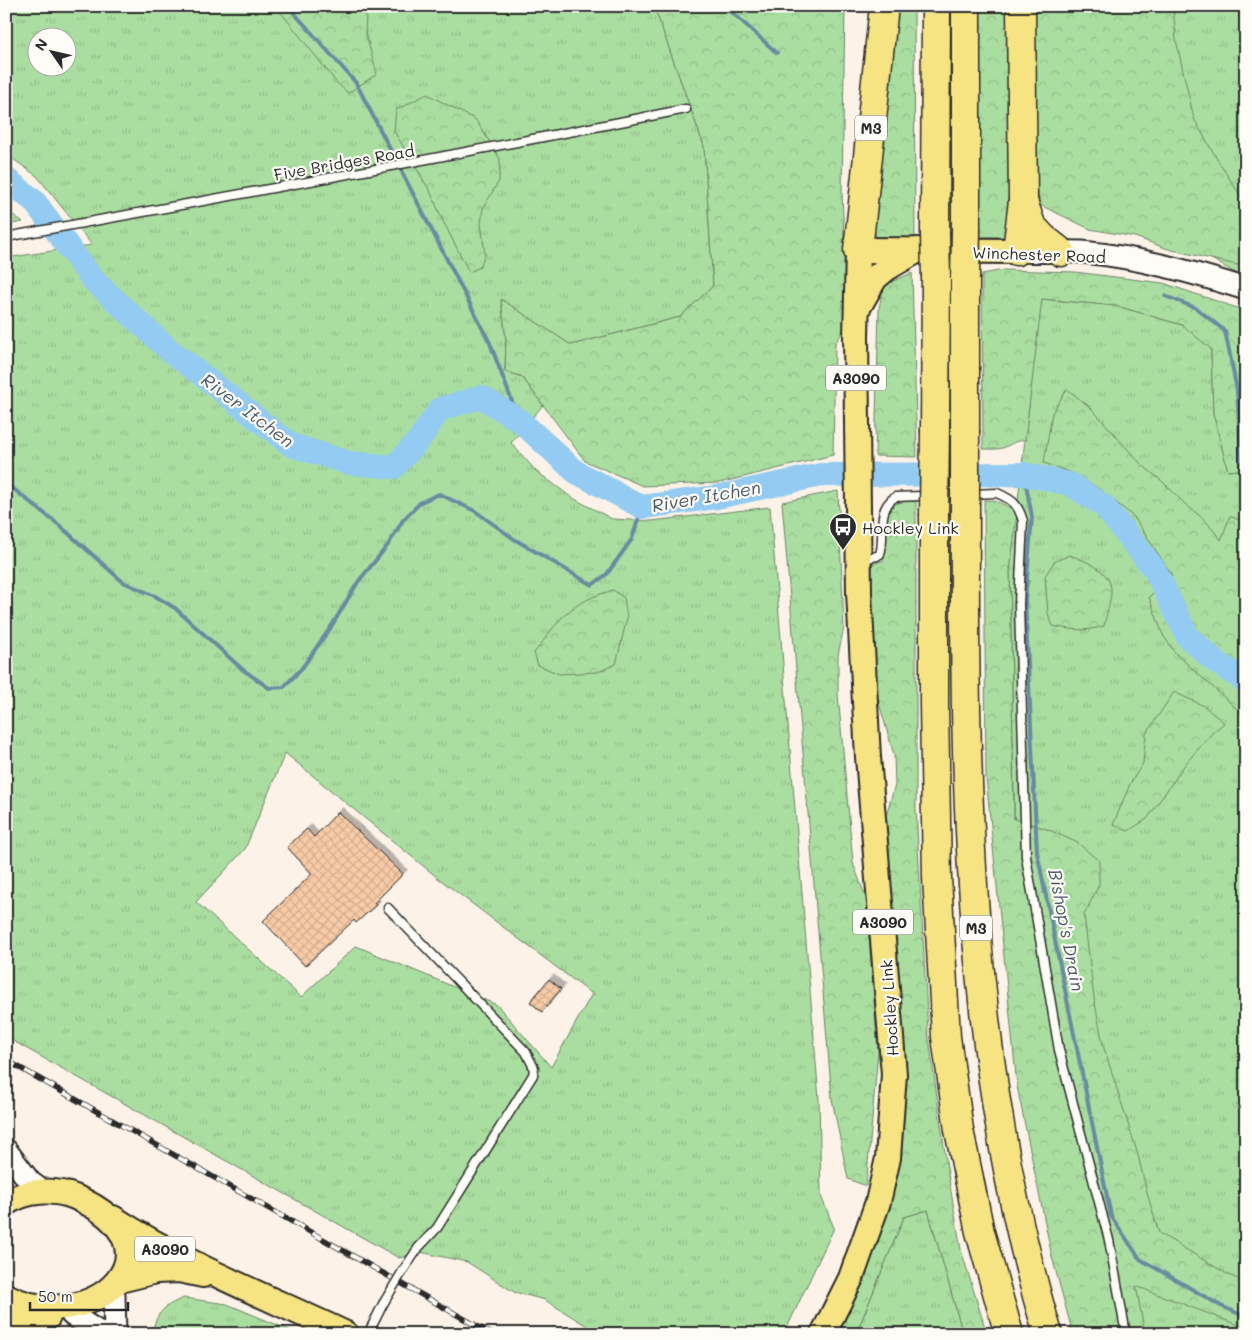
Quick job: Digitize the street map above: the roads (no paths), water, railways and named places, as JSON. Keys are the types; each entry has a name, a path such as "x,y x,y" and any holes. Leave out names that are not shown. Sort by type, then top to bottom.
{"highway":[{"name":"M3","path":"858,250 884,6"},
{"name":"M3","path":"936,6 927,241 936,277 934,704 937,878 946,1037 959,1130 980,1232 1009,1334"},
{"name":"M3","path":"966,6 966,720 973,895 997,1114 1006,1166 1028,1263 1048,1334"},
{"path":"1017,252 1022,202 1022,6"},
{"path":"1022,202 1031,225 1043,238 1061,252"}],"main road":[{"name":"Winchester Road","path":"858,250 927,241 1017,252 1082,252 1148,262 1192,272 1246,289"},
{"name":"Hockley Link","path":"857,310 875,278 927,241"},
{"name":"Hockley Link","path":"823,1334 851,1278 878,1202 888,1158 894,1074 868,757 858,560 856,337 858,250"},
{"path":"6,1150 30,1182 42,1191"},
{"path":"6,1203 20,1196 42,1191 66,1193 103,1212 122,1233 128,1255 119,1287 115,1334"},
{"name":"A3090","path":"103,1212 159,1246 229,1281 267,1296 346,1334"},
{"name":"A3090","path":"119,1287 156,1272 179,1270 229,1281"},
{"path":"6,1324 89,1312 101,1306 119,1287"},
{"path":"6,1296 24,1308 63,1315 102,1334"}],"lane":[{"name":"Five Bridges Road","path":"10,237 424,161 686,109"},
{"path":"858,560 880,554 884,509 888,501 895,497 996,493 1008,498 1020,508 1023,521 1019,604 1026,857 1059,1050 1110,1240 1126,1334"},
{"path":"368,1334 404,1269 418,1247 437,1228 533,1076 534,1068 526,1052 388,908"}],"waterway":[{"path":"288,6 356,83 490,343 519,420"},
{"path":"725,6 777,53"},
{"name":"River Itchen","path":"6,179 34,201 93,280 167,348 291,445 349,463 394,467 418,441 440,409 481,397 519,420 576,472 642,507 717,497 821,475 1024,474 1070,484 1104,506 1155,570 1188,637 1216,662 1246,682"},
{"path":"1165,296 1196,308 1225,331 1237,390 1246,544"},
{"name":"Bishop's Drain","path":"1024,474 1032,517 1025,600 1037,852 1111,1216 1140,1259 1221,1306 1246,1317"},
{"path":"6,483 59,525 123,582 155,596 175,608 242,669 269,688 284,687 302,668 331,627 358,582 388,545 403,520 421,502 439,494 475,511 514,539 592,585 607,574 632,539 642,507"},
{"path":"1244,680 1246,669"}],"railway":[{"path":"6,1060 491,1334"}],"place":[{"name":"Hockley Link","path":"843,551"}]}
